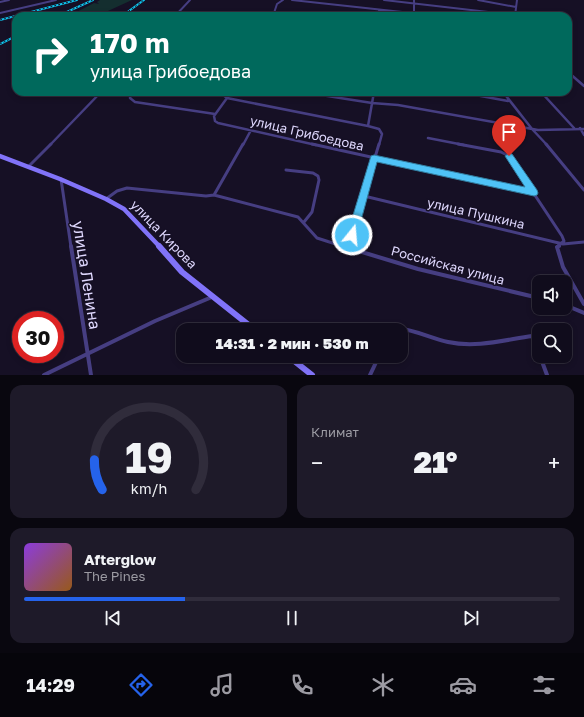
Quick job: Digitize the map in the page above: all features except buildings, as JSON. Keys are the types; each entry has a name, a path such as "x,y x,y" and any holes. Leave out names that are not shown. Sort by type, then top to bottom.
{"main road":[{"name":"улица Кирова","path":"0,156 60,179 106,199 124,209 182,272 246,323"},
{"path":"297,363 312,375"}],"street":[{"path":"0,2 9,0"},
{"path":"0,13 56,0"},
{"path":"179,12 190,0"},
{"path":"276,12 277,4 282,0"},
{"path":"292,0 393,12"},
{"path":"384,0 484,12"},
{"path":"414,0 414,12"},
{"path":"478,0 516,7"},
{"path":"515,12 517,0"},
{"path":"572,76 584,86"},
{"path":"28,167 98,96"},
{"path":"130,96 130,98 135,102 215,114 227,98"},
{"path":"224,96 227,98 379,129 382,134 348,247"},
{"path":"327,96 372,103 398,105 500,125 532,129 582,129 584,135"},
{"path":"368,126 373,96"},
{"path":"481,96 509,101"},
{"path":"506,96 584,190"},
{"path":"545,96 574,128"},
{"name":"улица Грибоедова","path":"215,114 214,118 217,122 534,193"},
{"path":"214,195 251,130"},
{"path":"428,138 505,153 509,156 562,236 564,241 563,244 557,247 557,252 570,280 584,304"},
{"path":"286,170 313,173 318,176 319,180 312,212 304,222"},
{"name":"улица Ленина","path":"60,179 91,375"},
{"name":"Российская улица","path":"106,199 117,191 127,188 206,196 214,195 298,217 304,222 310,233 317,238 418,269 532,296"},
{"name":"улица Пушкина","path":"364,196 563,244 584,242"},
{"path":"44,375 155,321 212,297"},
{"path":"572,308 584,313"},
{"path":"408,330 449,342 473,345 532,336"},
{"path":"370,375 376,363"},
{"path":"542,363 547,375"}],"green space":[{"path":"100,0 132,0 106,12 77,12 94,3 99,4 97,2"}],"railway":[{"path":"31,12 77,0"},
{"path":"67,12 93,0"},
{"path":"128,12 144,0"},
{"path":"0,20 12,17"},
{"path":"0,44 12,38"}],"route":[{"path":"352,235 374,158 534,193 509,156"}]}
